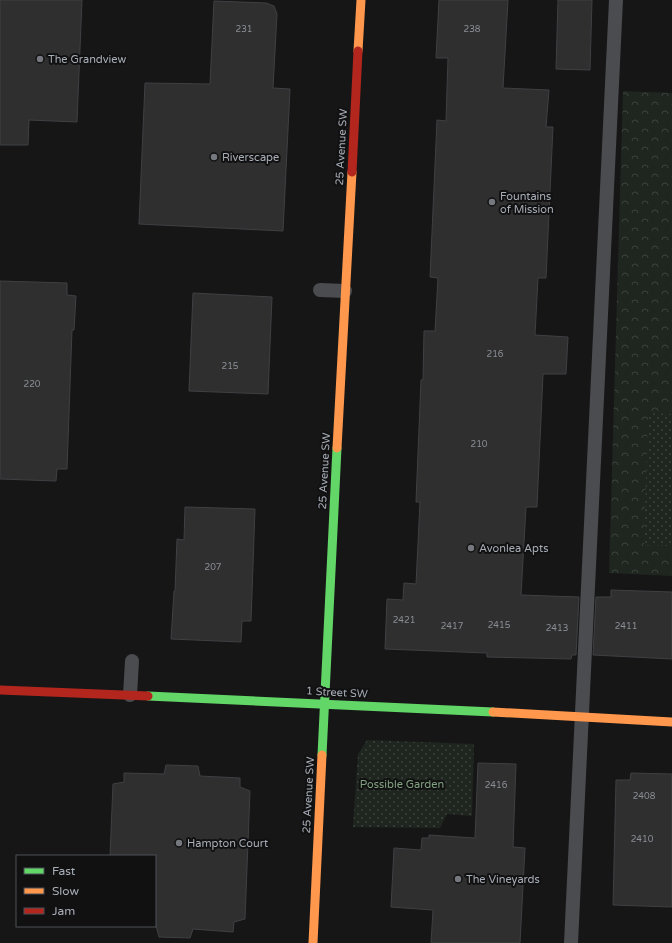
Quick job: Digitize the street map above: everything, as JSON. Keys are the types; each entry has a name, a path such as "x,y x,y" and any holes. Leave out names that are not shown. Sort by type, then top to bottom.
{"street":[{"name":"25 Avenue SW","path":"313,943 324,703 361,0"},
{"name":"1 Street SW","path":"0,690 324,703 672,722"}],"lane":[{"path":"571,943 616,0"},
{"path":"320,290 345,291"},
{"path":"130,695 132,661"}],"green space":[{"path":"623,91 672,93 672,576 609,573"},
{"path":"648,413 672,414 672,546 644,545"},
{"name":"Possible Garden","path":"367,740 474,744 472,816 447,814 440,828 353,827 358,754"}],"building":[{"name":"The Grandview","path":"0,0 82,0 77,122 29,120 28,145 0,145"},
{"path":"439,0 508,0 503,88 549,90 546,127 553,127 546,278 538,278 535,335 568,337 566,374 543,374 537,507 526,507 521,595 579,597 576,655 572,655 571,659 487,657 487,653 385,649 387,599 403,600 404,583 416,584 420,502 416,502 421,380 423,380 424,331 435,331 438,278 430,277 437,120 446,121 448,58 436,58"},
{"path":"558,0 592,0 590,70 556,69"},
{"name":"Riverscape","path":"214,1 266,3 274,6 277,14 273,88 290,89 283,231 139,224 145,83 210,84"},
{"path":"0,281 67,283 67,295 76,296 74,330 72,330 67,469 57,469 56,481 0,479"},
{"path":"193,293 272,297 268,394 189,391"},
{"path":"185,507 255,509 251,621 242,621 241,642 171,639 177,539 184,540"},
{"path":"611,590 672,592 672,659 593,655 596,597 611,597"},
{"name":"The Vineyards","path":"478,763 516,764 513,847 525,848 520,943 431,943 433,910 391,907 394,848 421,850 422,838 429,838 429,835 475,838"},
{"name":"Hampton Court","path":"166,765 198,766 200,776 240,778 240,787 250,791 245,919 234,922 233,932 193,929 190,938 159,937 156,926 156,855 110,855 113,784 124,782 124,773 164,774"},
{"path":"631,773 672,774 672,907 613,905 616,780 630,780"}],"traffic: fast":[{"path":"322,755 337,448"},
{"path":"148,696 493,712"}],"traffic: slow":[{"path":"358,51 361,0"},
{"path":"337,448 352,172"},
{"path":"493,712 672,722"},
{"path":"313,943 322,755"}],"traffic: jam":[{"path":"352,172 358,51"},
{"path":"0,690 148,696"}],"place":[{"name":"The Grandview","path":"40,59"},
{"name":"Riverscape","path":"214,157"},
{"name":"Fountains of Mission","path":"492,202"},
{"name":"Avonlea Apts","path":"471,548"},
{"name":"Hampton Court","path":"179,843"},
{"name":"The Vineyards","path":"458,879"}]}
